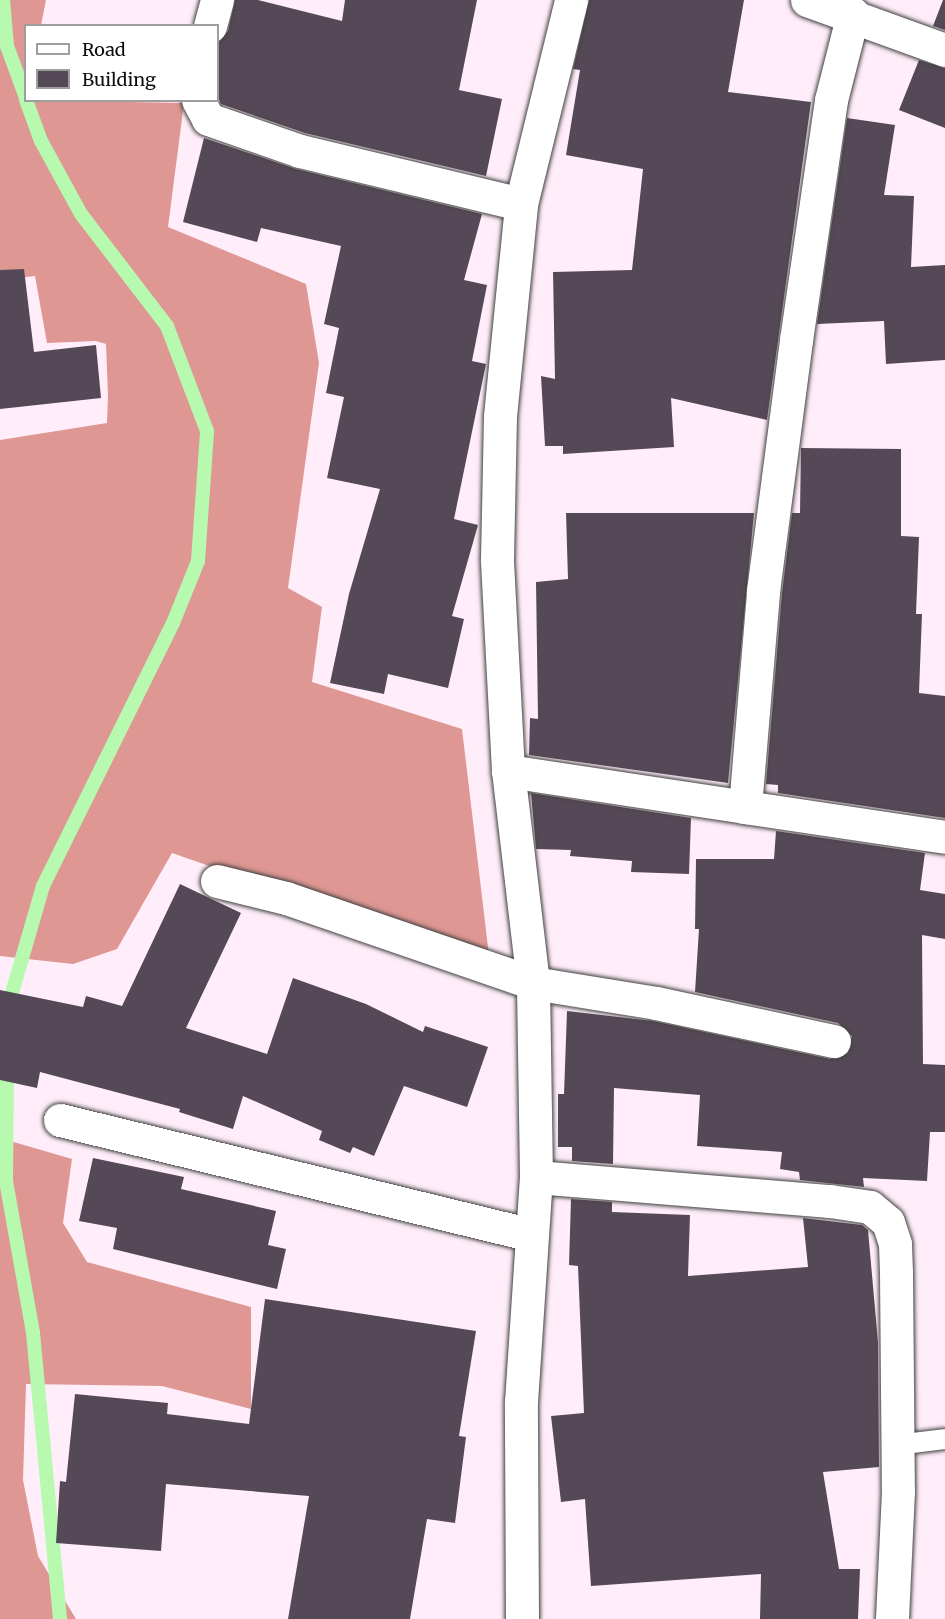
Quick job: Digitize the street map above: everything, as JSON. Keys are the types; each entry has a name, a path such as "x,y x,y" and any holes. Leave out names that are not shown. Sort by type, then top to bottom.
{"street":[{"path":"211,24 217,0"},
{"path":"522,1619 521,1402 536,1177 534,983 508,771 497,559 499,428 509,296 521,204 571,0"},
{"path":"745,807 763,591 831,100 831,5 945,51"},
{"path":"199,102 208,119 300,151 521,204"},
{"path":"508,771 945,837"},
{"path":"217,881 286,898 534,983 656,1003 834,1041"},
{"path":"60,1120 531,1235"},
{"path":"536,1177 870,1207 888,1222 895,1244 896,1445 892,1619"}],"lane":[{"path":"896,1445 945,1440"}],"shaded area":[{"path":"0,0 46,0 41,24 24,24 24,102 184,103 168,227 306,284 319,363 288,588 322,607 312,682 462,729 490,964 172,853 117,949 73,964 0,956 0,440 107,423 108,396 106,344 96,341 47,343 35,276 0,280"},
{"path":"0,1138 72,1159 63,1223 87,1262 251,1307 251,1409 162,1386 26,1384 23,1480 38,1556 76,1619 0,1619"}],"building":[{"path":"235,0 258,0 342,21 345,0 477,0 459,90 502,99 486,176 305,133 221,104 219,99 219,42 228,31"},
{"path":"589,0 744,0 728,92 811,102 767,420 671,398 674,447 563,454 563,446 545,446 541,376 555,379 553,272 632,270 643,169 566,155 580,70 573,69"},
{"path":"943,0 945,0 945,30 933,26"},
{"path":"919,60 945,68 945,128 899,110"},
{"path":"847,118 895,125 884,195 914,196 911,267 945,265 945,360 886,364 884,321 817,324"},
{"path":"204,138 296,169 482,214 464,280 487,285 472,361 486,364 454,519 478,525 452,616 464,619 448,688 388,674 384,694 330,683 349,594 380,489 327,478 344,397 326,393 339,328 324,324 341,246 261,228 257,242 183,222"},
{"path":"24,269 34,352 96,345 101,398 0,409 0,270"},
{"path":"801,448 901,449 901,536 919,537 916,614 922,614 919,693 945,696 945,818 778,793 778,785 766,784 782,593 792,513 800,513"},
{"path":"566,513 754,513 728,783 529,755 530,718 538,719 536,582 568,579"},
{"path":"531,793 691,818 689,874 631,872 632,861 570,856 571,850 536,849"},
{"path":"776,831 925,853 920,890 945,894 945,939 922,935 923,1064 945,1065 945,1132 930,1132 927,1181 863,1178 864,1187 800,1180 799,1172 780,1169 782,1152 697,1146 700,1095 614,1088 613,1164 572,1161 572,1147 558,1147 558,1094 564,1094 567,1011 653,1021 830,1059 848,1053 852,1036 838,1023 695,992 699,929 695,929 696,859 774,859"},
{"path":"180,884 241,913 186,1028 267,1054 293,978 366,1004 423,1032 425,1026 488,1047 467,1107 404,1086 374,1156 353,1147 350,1153 319,1140 322,1131 243,1096 233,1129 179,1112 180,1109 40,1072 37,1088 0,1080 0,990 83,1007 86,996 122,1006"},
{"path":"93,1158 184,1177 181,1189 276,1211 268,1245 286,1249 277,1289 113,1249 117,1228 79,1221"},
{"path":"571,1199 612,1202 612,1212 690,1215 688,1276 808,1267 803,1218 862,1225 868,1230 878,1342 879,1467 823,1472 839,1569 860,1569 858,1619 760,1619 761,1574 591,1586 585,1499 561,1502 551,1416 584,1413 578,1266 569,1265"},
{"path":"265,1299 476,1331 459,1436 466,1437 455,1523 427,1519 410,1619 288,1619 309,1496 166,1484 161,1551 56,1543 60,1481 66,1482 75,1394 168,1403 167,1414 249,1424"}],"waterway":[{"path":"3,0 7,46 24,93"},
{"path":"7,1010 43,886 173,623 198,561 207,431 167,326 81,214 41,141 27,102"},
{"path":"7,1065 6,1181 33,1333 60,1619"}]}
